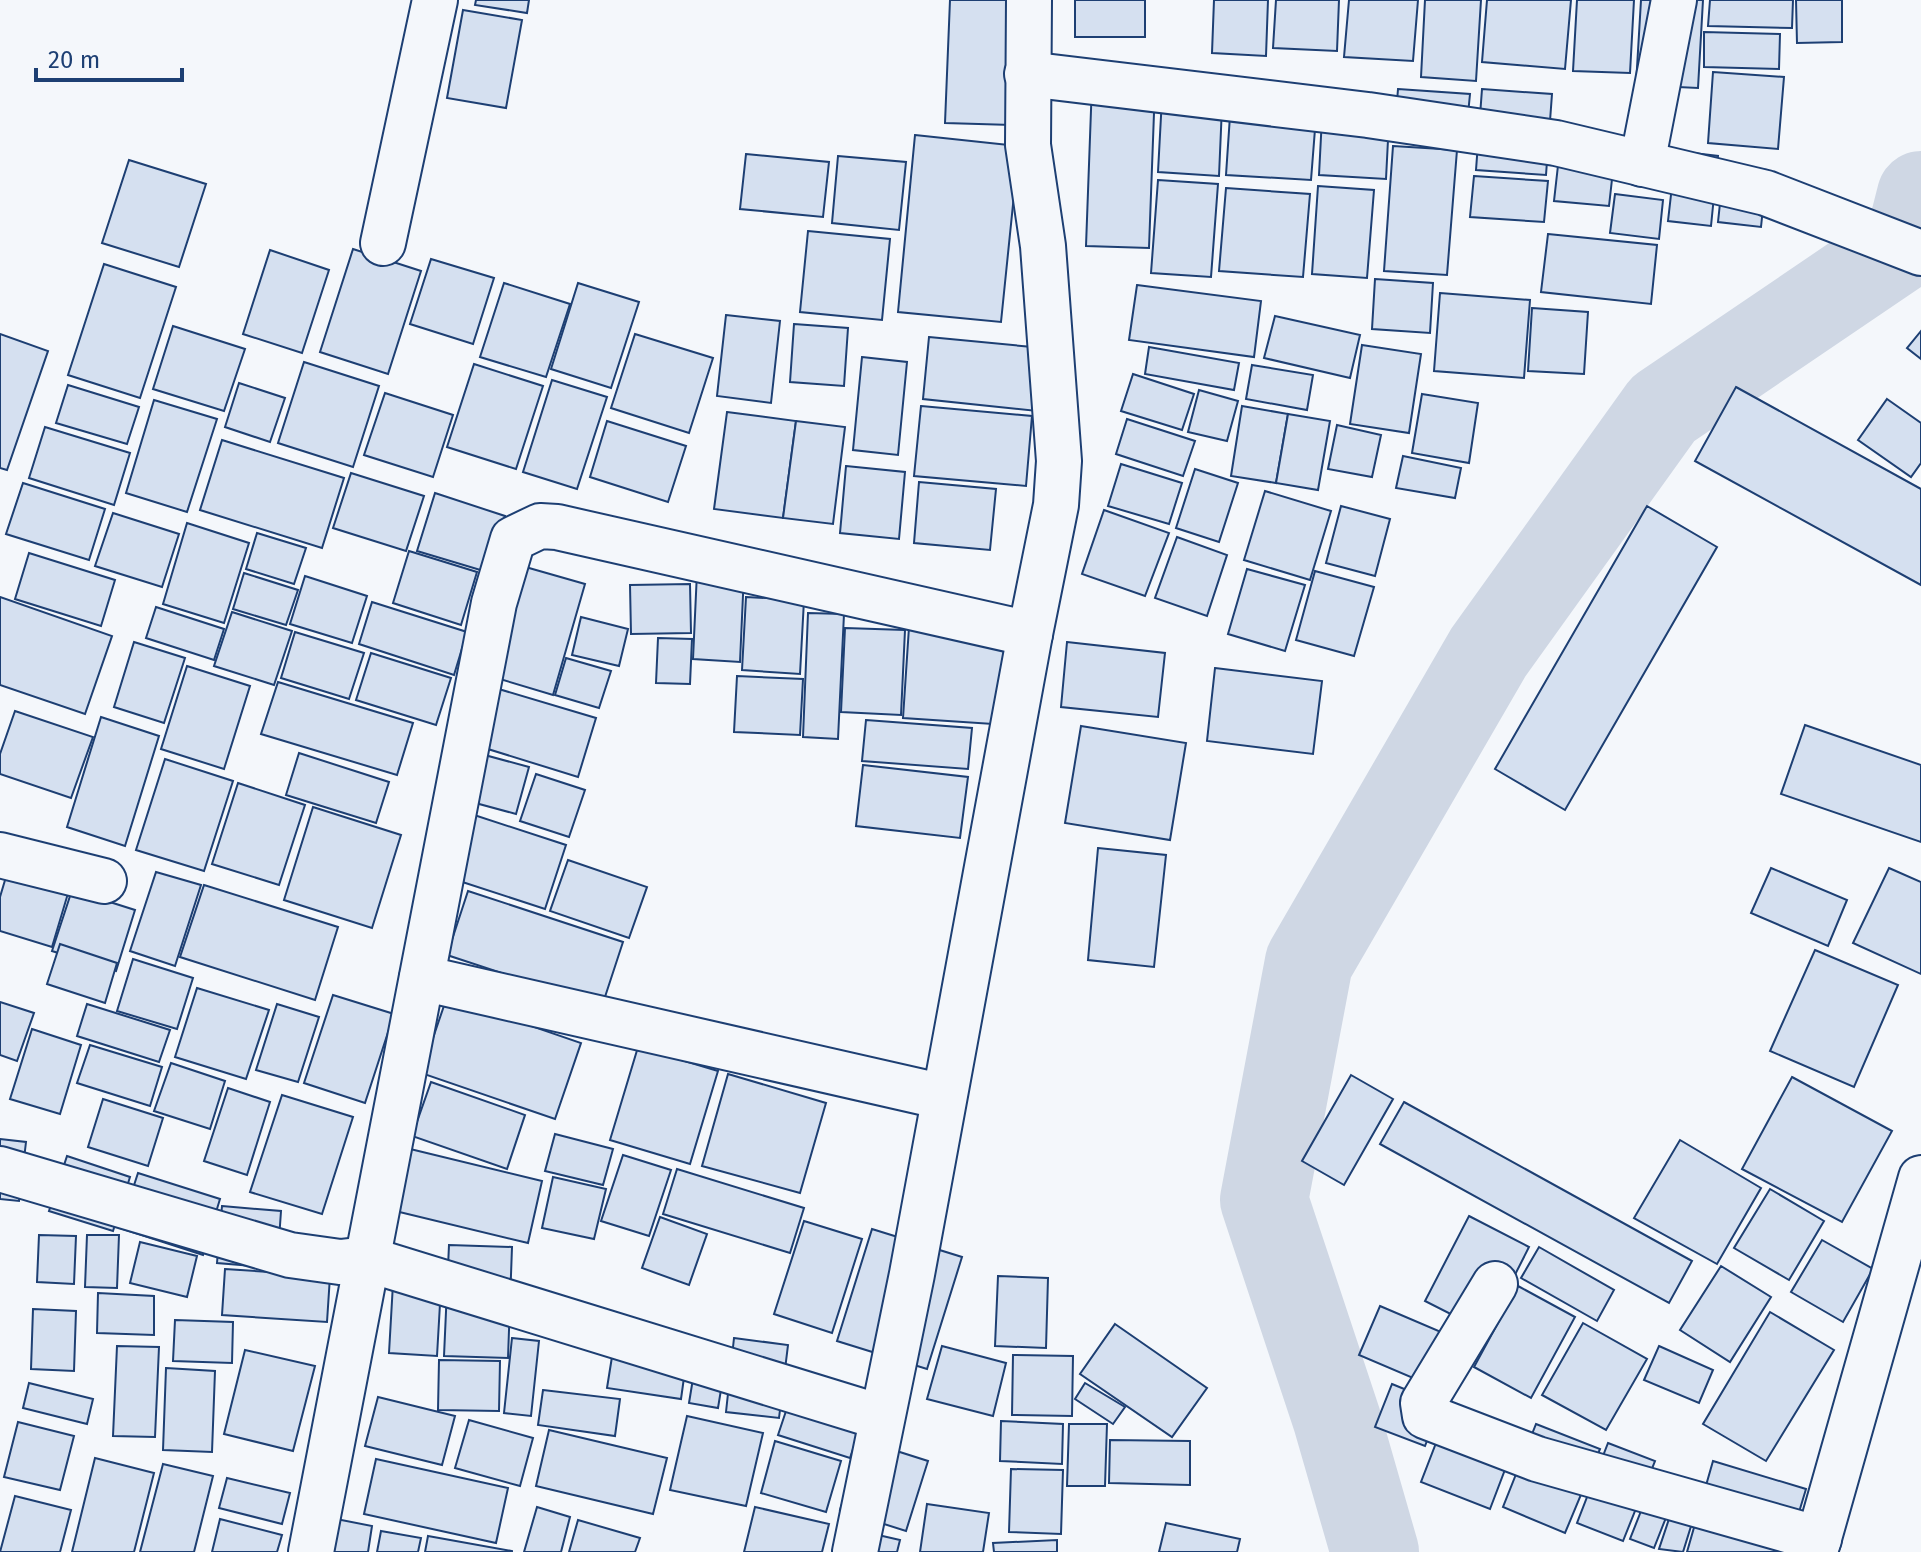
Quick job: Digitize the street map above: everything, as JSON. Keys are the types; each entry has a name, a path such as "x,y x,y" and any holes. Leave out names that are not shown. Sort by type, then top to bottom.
{"street":[{"path":"383,243 435,0"},
{"path":"855,1552 880,1417 912,1274 1056,505 1059,461 1043,246 1028,145 1029,0"},
{"path":"1642,164 1674,0"},
{"path":"1027,74 1368,115 1556,143 1766,193 1921,253"},
{"path":"311,1552 494,603 513,539 528,530 557,527 1030,634"},
{"path":"0,855 104,881"},
{"path":"422,978 944,1097"},
{"path":"0,1169 290,1255 340,1262 367,1259 880,1417"},
{"path":"1495,1284 1423,1403 1425,1416 1537,1459 1817,1545 1918,1199"}],"building":[{"path":"476,0 529,0 527,13 475,5"},
{"path":"950,0 1016,0 1012,125 945,123"},
{"path":"1075,0 1145,0 1145,37 1075,37"},
{"path":"1214,0 1268,0 1266,56 1212,53"},
{"path":"1276,0 1339,0 1337,51 1273,48"},
{"path":"1349,0 1418,0 1413,61 1344,57"},
{"path":"1425,0 1481,0 1476,81 1421,77"},
{"path":"1487,0 1571,0 1565,69 1482,62"},
{"path":"1577,0 1634,0 1630,73 1573,71"},
{"path":"1641,0 1703,0 1698,88 1636,85"},
{"path":"1710,0 1793,0 1792,28 1708,26"},
{"path":"1796,0 1842,0 1842,42 1797,43"},
{"path":"463,10 522,20 506,108 447,98"},
{"path":"1704,32 1780,34 1779,69 1704,67"},
{"path":"1713,72 1784,77 1778,149 1708,143"},
{"path":"1163,79 1223,83 1219,176 1158,172"},
{"path":"1092,83 1155,86 1149,248 1086,246"},
{"path":"1232,86 1318,91 1311,180 1226,175"},
{"path":"1398,89 1470,94 1465,145 1394,139"},
{"path":"1482,89 1552,94 1546,175 1476,170"},
{"path":"1323,98 1390,101 1386,179 1319,175"},
{"path":"1562,130 1617,135 1609,206 1554,201"},
{"path":"915,135 1019,146 1001,322 898,312"},
{"path":"1393,146 1457,150 1447,275 1384,271"},
{"path":"1676,151 1718,156 1711,226 1668,221"},
{"path":"746,154 829,162 823,217 740,209"},
{"path":"838,156 906,162 899,230 832,223"},
{"path":"129,160 206,184 179,267 102,243"},
{"path":"1724,166 1767,170 1761,227 1718,222"},
{"path":"1474,176 1548,181 1544,222 1470,217"},
{"path":"1158,180 1218,184 1211,277 1151,273"},
{"path":"1318,186 1374,190 1367,278 1312,274"},
{"path":"1226,188 1310,194 1303,277 1219,271"},
{"path":"1615,194 1663,200 1659,239 1610,233"},
{"path":"808,231 890,239 882,320 800,312"},
{"path":"1548,234 1657,245 1651,304 1541,292"},
{"path":"353,249 421,271 388,374 320,352"},
{"path":"270,250 329,270 302,353 243,334"},
{"path":"431,259 494,278 473,344 410,324"},
{"path":"104,264 176,287 140,398 68,375"},
{"path":"1375,279 1433,283 1430,333 1372,329"},
{"path":"504,283 570,304 546,377 480,357"},
{"path":"578,283 639,302 611,388 551,369"},
{"path":"1137,285 1261,301 1254,357 1129,340"},
{"path":"1440,293 1530,300 1524,378 1434,371"},
{"path":"1532,308 1588,312 1584,374 1528,371"},
{"path":"726,315 780,321 771,403 717,396"},
{"path":"1275,316 1360,335 1350,378 1264,358"},
{"path":"794,324 848,328 844,386 790,382"},
{"path":"173,326 245,349 224,411 153,389"},
{"path":"1921,331 1921,359 1907,348"},
{"path":"0,334 48,351 7,470 0,468"},
{"path":"635,334 713,358 689,433 611,408"},
{"path":"929,337 1043,348 1037,411 923,399"},
{"path":"1362,345 1421,354 1409,433 1350,424"},
{"path":"1149,347 1239,363 1234,390 1145,374"},
{"path":"862,357 907,362 898,455 853,450"},
{"path":"304,362 379,386 353,467 278,443"},
{"path":"474,364 543,386 516,469 447,447"},
{"path":"1252,365 1313,375 1307,410 1246,399"},
{"path":"1133,374 1194,394 1182,430 1121,411"},
{"path":"552,380 607,397 577,489 523,472"},
{"path":"239,383 285,398 270,442 225,427"},
{"path":"68,385 139,407 127,444 56,423"},
{"path":"1736,387 1921,489 1921,585 1695,461"},
{"path":"1199,390 1238,401 1227,441 1188,432"},
{"path":"385,393 453,415 433,477 364,455"},
{"path":"1422,394 1478,403 1469,463 1412,453"},
{"path":"1887,399 1921,423 1921,463 1911,477 1858,440"},
{"path":"154,400 217,419 187,512 126,493"},
{"path":"921,406 1032,416 1026,486 914,476"},
{"path":"1242,406 1288,414 1276,483 1231,476"},
{"path":"727,412 796,421 783,518 714,509"},
{"path":"1288,414 1330,421 1318,490 1276,483"},
{"path":"1127,419 1195,441 1183,476 1116,454"},
{"path":"607,421 686,446 668,502 590,477"},
{"path":"796,421 845,427 833,524 783,518"},
{"path":"1337,425 1381,435 1372,477 1328,469"},
{"path":"45,427 130,453 114,505 29,478"},
{"path":"222,440 344,478 322,548 200,510"},
{"path":"1403,456 1461,468 1455,498 1396,488"},
{"path":"1121,464 1182,483 1169,524 1108,506"},
{"path":"846,466 905,472 899,539 840,533"},
{"path":"1195,469 1238,483 1219,542 1176,528"},
{"path":"351,473 424,496 406,551 333,528"},
{"path":"919,482 996,489 990,550 914,543"},
{"path":"23,483 105,509 89,560 6,534"},
{"path":"1265,491 1331,511 1310,580 1244,560"},
{"path":"435,493 505,516 487,572 417,551"},
{"path":"1341,506 1390,519 1375,576 1326,563"},
{"path":"1647,506 1717,547 1565,810 1495,769"},
{"path":"1104,510 1169,533 1145,596 1082,574"},
{"path":"113,513 179,534 162,587 95,566"},
{"path":"187,523 249,543 224,623 163,604"},
{"path":"257,533 306,548 294,584 246,569"},
{"path":"1177,537 1227,555 1207,616 1155,598"},
{"path":"409,551 477,572 461,625 393,603"},
{"path":"29,553 115,580 101,626 15,599"},
{"path":"522,566 585,584 553,695 490,676"},
{"path":"1247,569 1305,585 1285,651 1228,634"},
{"path":"1315,571 1374,587 1354,656 1296,640"},
{"path":"697,572 744,573 740,662 693,659"},
{"path":"244,573 298,590 286,625 233,609"},
{"path":"305,576 367,596 352,643 290,624"},
{"path":"690,584 691,633 631,634 630,585"},
{"path":"0,597 112,636 85,714 0,685"},
{"path":"746,597 804,600 800,674 742,670"},
{"path":"372,602 467,632 454,675 359,644"},
{"path":"156,607 224,629 214,660 146,638"},
{"path":"232,612 292,631 274,685 214,666"},
{"path":"808,613 844,614 838,739 803,737"},
{"path":"581,617 628,629 619,666 572,655"},
{"path":"909,627 1014,634 1008,725 903,718"},
{"path":"845,628 905,630 901,715 841,712"},
{"path":"295,632 364,653 349,699 281,678"},
{"path":"658,638 692,639 690,684 656,683"},
{"path":"134,642 185,658 164,723 114,707"},
{"path":"1067,642 1165,653 1158,717 1061,707"},
{"path":"371,653 451,678 436,725 356,700"},
{"path":"566,658 611,671 599,708 555,695"},
{"path":"187,666 250,686 224,769 161,749"},
{"path":"1215,668 1322,681 1313,754 1207,741"},
{"path":"737,676 803,679 800,735 734,732"},
{"path":"278,682 413,723 397,775 261,734"},
{"path":"492,687 596,718 578,777 475,745"},
{"path":"15,711 93,737 71,798 0,774 0,754"},
{"path":"101,717 159,736 125,846 67,827"},
{"path":"866,720 972,728 968,769 862,761"},
{"path":"1805,725 1921,765 1921,842 1781,794"},
{"path":"1081,726 1186,743 1170,840 1065,823"},
{"path":"470,751 529,767 516,814 457,798"},
{"path":"299,753 389,782 376,823 286,795"},
{"path":"165,759 233,781 204,871 136,850"},
{"path":"863,765 968,777 960,838 856,826"},
{"path":"536,774 585,790 569,837 520,821"},
{"path":"238,783 305,805 279,885 212,864"},
{"path":"313,807 401,835 372,928 284,900"},
{"path":"465,812 566,845 545,909 444,876"},
{"path":"1098,848 1166,855 1154,967 1088,960"},
{"path":"11,860 72,880 52,947 0,931 0,897"},
{"path":"568,860 647,887 629,938 550,911"},
{"path":"1771,868 1847,900 1828,946 1751,913"},
{"path":"1889,868 1921,882 1921,974 1853,943"},
{"path":"156,872 201,885 175,966 130,951"},
{"path":"204,885 338,927 315,1000 180,957"},
{"path":"72,890 135,910 116,971 52,951"},
{"path":"468,891 623,942 602,1006 447,955"},
{"path":"60,944 117,963 105,1003 47,984"},
{"path":"1815,950 1898,985 1854,1087 1770,1051"},
{"path":"133,959 193,978 177,1029 117,1011"},
{"path":"197,988 269,1010 246,1079 175,1057"},
{"path":"333,995 394,1014 365,1103 304,1083"},
{"path":"447,997 581,1043 555,1119 421,1073"},
{"path":"0,1002 34,1013 17,1061 0,1055"},
{"path":"87,1004 170,1030 159,1062 77,1036"},
{"path":"277,1004 319,1017 298,1082 256,1070"},
{"path":"32,1029 81,1045 60,1114 10,1099"},
{"path":"90,1045 162,1067 150,1106 77,1083"},
{"path":"638,1047 718,1071 690,1164 610,1140"},
{"path":"171,1063 225,1081 210,1129 154,1111"},
{"path":"728,1074 826,1103 800,1193 702,1166"},
{"path":"1351,1075 1393,1099 1344,1185 1302,1161"},
{"path":"1792,1077 1892,1131 1842,1222 1742,1169"},
{"path":"431,1082 525,1115 507,1169 412,1136"},
{"path":"228,1088 270,1102 247,1175 204,1161"},
{"path":"282,1095 353,1117 322,1214 250,1192"},
{"path":"103,1099 163,1118 148,1166 88,1147"},
{"path":"1404,1102 1692,1261 1669,1303 1380,1144"},
{"path":"555,1134 613,1149 603,1185 545,1171"},
{"path":"0,1139 26,1142 19,1201 0,1199"},
{"path":"1680,1140 1761,1188 1717,1264 1634,1218"},
{"path":"402,1147 542,1181 528,1243 387,1209"},
{"path":"623,1155 671,1170 649,1236 601,1221"},
{"path":"67,1156 130,1177 113,1231 49,1211"},
{"path":"677,1169 804,1208 790,1253 663,1214"},
{"path":"138,1173 220,1199 203,1255 120,1228"},
{"path":"553,1177 606,1189 594,1239 542,1228"},
{"path":"1770,1189 1824,1221 1789,1280 1734,1248"},
{"path":"222,1206 281,1211 277,1268 217,1263"},
{"path":"1469,1216 1529,1247 1486,1332 1425,1301"},
{"path":"660,1217 707,1234 689,1285 642,1268"},
{"path":"804,1221 862,1239 832,1333 774,1314"},
{"path":"872,1229 962,1257 927,1369 837,1341"},
{"path":"39,1235 76,1236 74,1284 37,1282"},
{"path":"87,1235 119,1235 117,1288 85,1287"},
{"path":"1822,1240 1873,1269 1843,1322 1791,1292"},
{"path":"140,1242 197,1256 187,1297 130,1283"},
{"path":"449,1245 512,1247 508,1358 444,1356"},
{"path":"1539,1247 1614,1290 1597,1321 1521,1278"},
{"path":"394,1266 442,1269 437,1356 389,1353"},
{"path":"1721,1266 1771,1297 1730,1362 1680,1330"},
{"path":"225,1269 330,1276 327,1322 222,1315"},
{"path":"998,1276 1048,1278 1046,1348 995,1346"},
{"path":"1518,1286 1575,1317 1531,1398 1474,1367"},
{"path":"98,1293 154,1296 154,1335 97,1333"},
{"path":"1380,1306 1441,1332 1420,1381 1359,1355"},
{"path":"33,1309 76,1311 74,1371 31,1369"},
{"path":"1770,1312 1834,1350 1766,1461 1703,1424"},
{"path":"175,1320 233,1322 232,1363 173,1361"},
{"path":"1583,1323 1647,1359 1606,1430 1542,1395"},
{"path":"1115,1324 1207,1388 1172,1437 1080,1374"},
{"path":"512,1338 539,1341 531,1416 504,1413"},
{"path":"615,1338 688,1349 681,1399 607,1388"},
{"path":"734,1338 788,1345 779,1418 726,1412"},
{"path":"117,1346 159,1347 155,1437 113,1436"},
{"path":"942,1346 1006,1363 993,1416 927,1399"},
{"path":"1659,1346 1713,1370 1699,1403 1644,1380"},
{"path":"245,1350 315,1366 293,1451 224,1434"},
{"path":"697,1354 726,1359 718,1408 689,1403"},
{"path":"1013,1355 1073,1356 1072,1416 1012,1415"},
{"path":"439,1360 500,1361 499,1411 438,1410"},
{"path":"166,1368 215,1371 212,1452 163,1450"},
{"path":"798,1375 870,1399 850,1458 778,1435"},
{"path":"29,1383 93,1399 87,1424 23,1408"},
{"path":"1085,1383 1125,1407 1113,1424 1075,1399"},
{"path":"1392,1384 1441,1404 1425,1446 1375,1427"},
{"path":"543,1390 620,1399 615,1436 538,1425"},
{"path":"378,1397 455,1416 442,1465 365,1446"},
{"path":"1448,1412 1517,1438 1490,1509 1421,1482"},
{"path":"687,1416 763,1433 746,1506 670,1490"},
{"path":"469,1420 533,1438 520,1486 455,1468"},
{"path":"1001,1421 1063,1424 1062,1464 1000,1461"},
{"path":"18,1422 74,1436 60,1490 4,1477"},
{"path":"1069,1424 1107,1424 1105,1486 1067,1486"},
{"path":"1536,1424 1600,1449 1565,1533 1503,1507"},
{"path":"549,1430 667,1458 653,1514 536,1486"},
{"path":"862,1440 928,1461 906,1531 840,1510"},
{"path":"1110,1440 1190,1441 1190,1485 1109,1483"},
{"path":"775,1441 841,1461 826,1512 761,1493"},
{"path":"1608,1443 1655,1461 1623,1541 1577,1523"},
{"path":"95,1458 154,1473 134,1552 72,1552"},
{"path":"376,1459 508,1488 496,1543 364,1514"},
{"path":"1713,1461 1806,1489 1787,1552 1687,1552"},
{"path":"163,1464 213,1476 194,1552 140,1552"},
{"path":"1011,1469 1063,1470 1061,1534 1009,1532"},
{"path":"227,1478 290,1493 282,1524 219,1508"},
{"path":"15,1496 71,1510 60,1552 0,1552"},
{"path":"927,1504 989,1513 983,1552 920,1552"},
{"path":"1643,1506 1667,1515 1654,1548 1630,1539"},
{"path":"537,1507 570,1517 561,1552 524,1552"},
{"path":"755,1507 829,1524 822,1552 744,1552"},
{"path":"321,1516 372,1526 368,1552 314,1552"},
{"path":"1670,1516 1692,1523 1683,1552 1659,1549"},
{"path":"220,1519 282,1535 277,1552 212,1552"},
{"path":"578,1520 640,1538 635,1552 569,1552"},
{"path":"1166,1523 1240,1539 1237,1552 1159,1552"},
{"path":"839,1526 900,1540 897,1552 832,1552"},
{"path":"381,1531 421,1538 418,1552 377,1552"},
{"path":"428,1536 512,1551 512,1552 425,1552"},
{"path":"1057,1540 1057,1552 994,1552 993,1543"}],"waterway":[{"path":"1375,1552 1337,1420 1264,1200 1309,962 1488,653 1663,409 1909,242 1921,195"}]}
